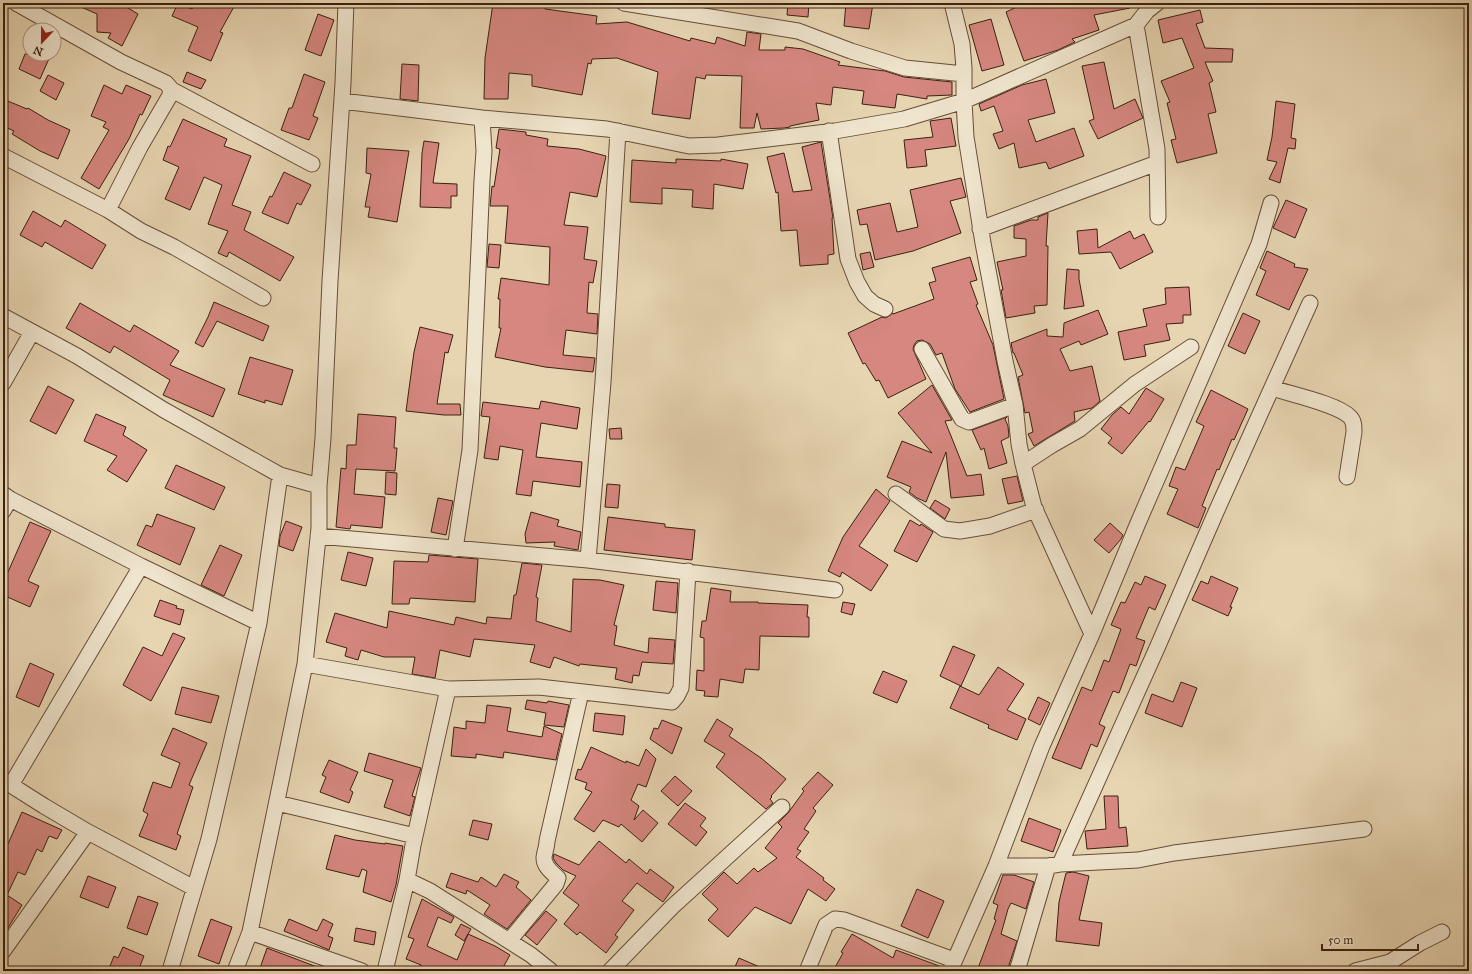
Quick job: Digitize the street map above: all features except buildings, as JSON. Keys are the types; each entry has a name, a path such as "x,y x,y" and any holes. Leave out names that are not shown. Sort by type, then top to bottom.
{"street":[{"path":"16,3 121,62 166,83 172,90 312,164"},
{"path":"235,971 250,932 305,664 318,536 319,486 342,101 346,3"},
{"path":"624,3 798,31 851,51 905,68 964,74"},
{"path":"952,3 962,44 966,137 980,229 1005,361 1015,405 1019,444 1023,464 1036,510 1092,634"},
{"path":"342,101 482,118 607,129 689,146 718,145 829,131 904,119 964,101 1136,25 1147,11 1157,3"},
{"path":"1136,25 1157,149 1158,217"},
{"path":"108,210 140,147 169,98 172,90"},
{"path":"455,549 470,450 484,151 482,118"},
{"path":"588,560 603,382 618,131"},
{"path":"829,131 848,259 857,282 865,296 874,304 885,309"},
{"path":"3,156 108,210 141,231 174,247 263,298"},
{"path":"980,229 1157,163"},
{"path":"807,971 826,925 835,919 844,920 952,966 996,866 1042,746 1092,634 1138,523 1259,244 1271,203"},
{"path":"1017,971 1054,865 1157,648 1216,512 1310,303"},
{"path":"3,316 77,356 164,410 280,476 319,486"},
{"path":"3,383 32,332"},
{"path":"1023,464 1080,429 1135,384 1191,347"},
{"path":"922,349 962,419 969,422 1015,405"},
{"path":"1272,388 1329,406 1345,413 1352,419 1354,432 1347,477"},
{"path":"170,971 209,839 259,623 280,476"},
{"path":"896,494 944,529 960,531 990,526 1036,510"},
{"path":"5,501 259,623"},
{"path":"318,536 588,560 835,590"},
{"path":"141,566 7,782 88,832 194,888"},
{"path":"305,664 448,689 538,687 672,702 681,688 688,571"},
{"path":"385,971 407,880 415,836 448,689"},
{"path":"509,941 556,884 558,878 546,867 544,858 581,692"},
{"path":"277,803 415,836"},
{"path":"610,971 672,907 782,807"},
{"path":"996,866 1054,865 1138,860 1182,852 1364,829"},
{"path":"3,951 88,832"},
{"path":"407,880 430,890 509,941 545,969"},
{"path":"250,932 362,971"},
{"path":"1355,971 1390,962 1420,943 1442,932"}]}
